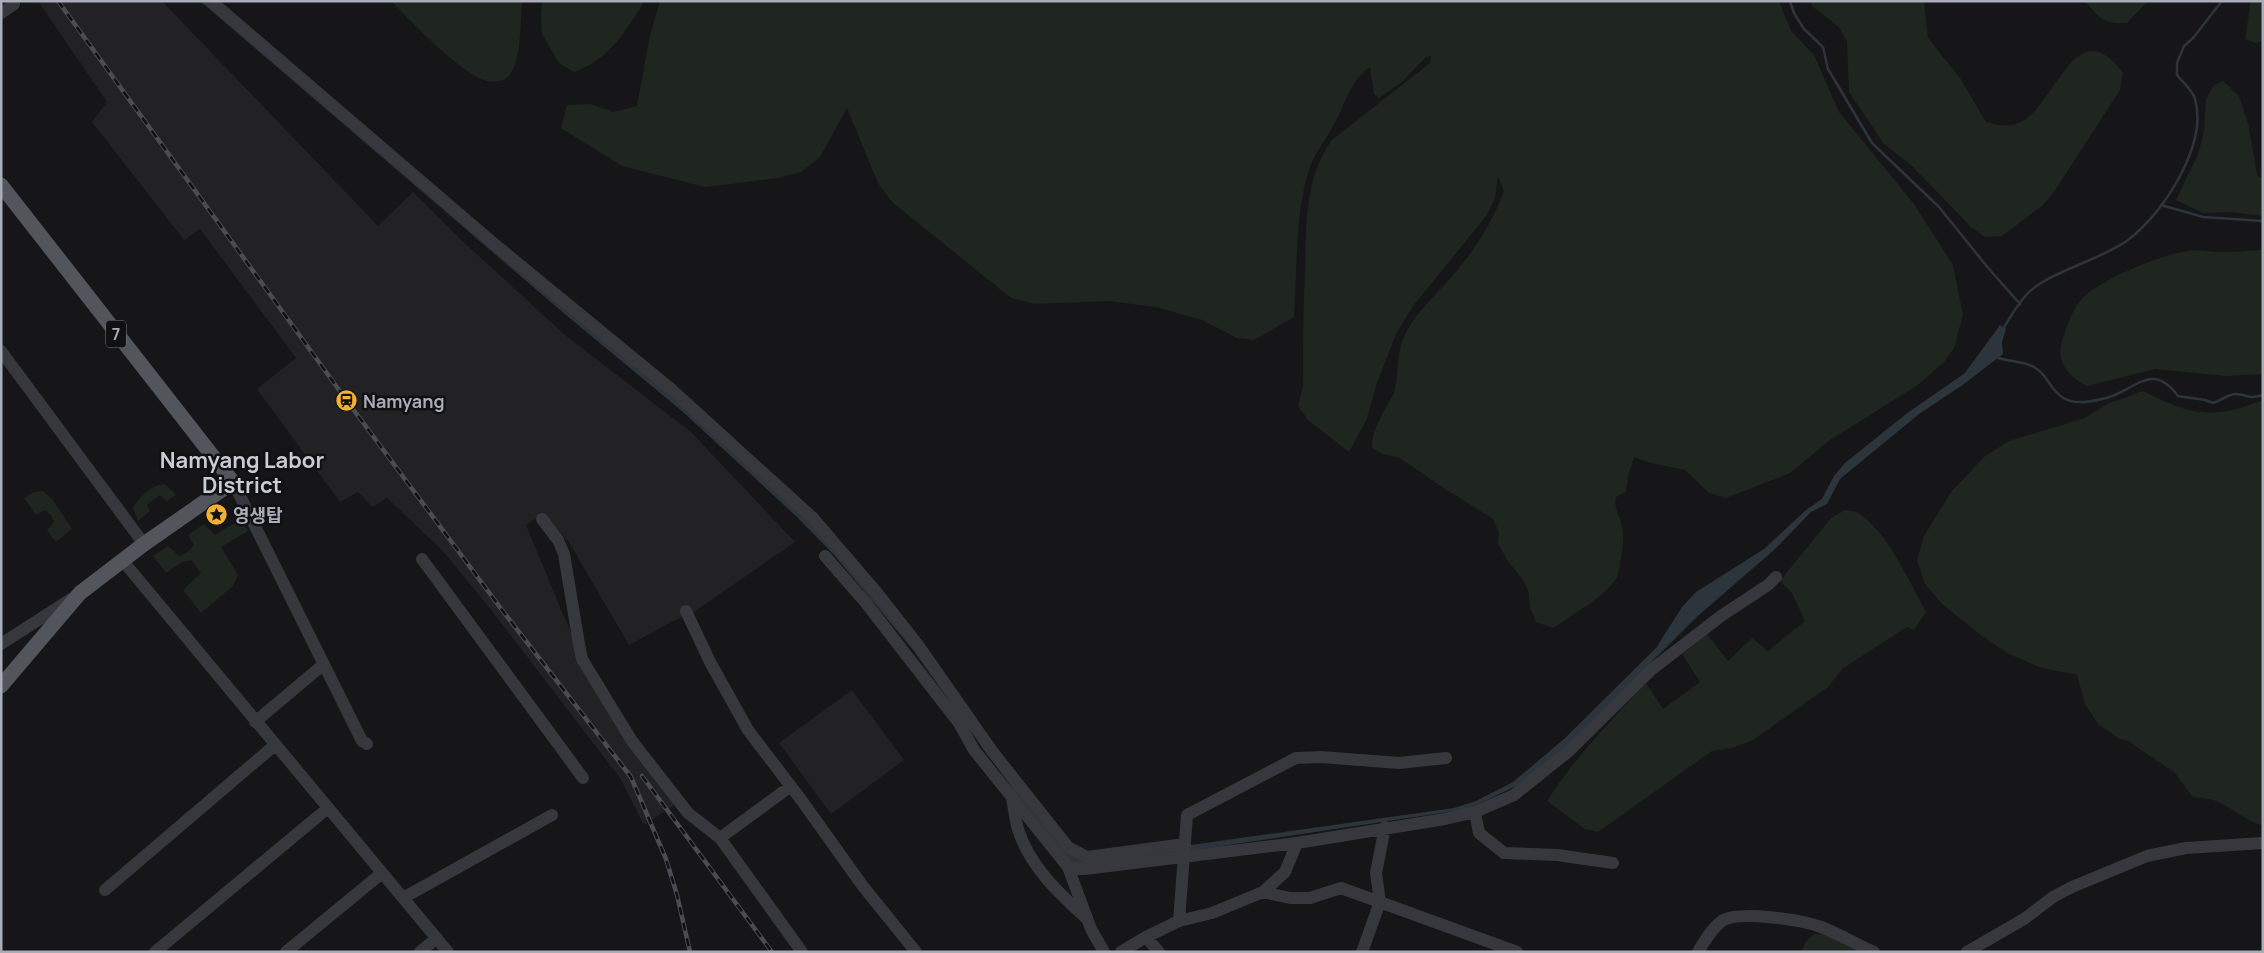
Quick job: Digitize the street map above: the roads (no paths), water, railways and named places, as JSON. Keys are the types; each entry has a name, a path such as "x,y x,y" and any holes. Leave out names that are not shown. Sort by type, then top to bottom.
{"main road":[{"name":"7","path":"1,184 233,482"},
{"path":"1,686 80,594 144,544 233,482"}],"street":[{"path":"212,1 485,237 671,389 812,518 878,594 918,645 992,751 1068,847 1087,857 1297,843 1385,827 1445,819 1475,812 1514,795 1545,772 1598,724 1651,670 1721,616 1768,585 1776,577"},
{"path":"1,13 14,4"},
{"path":"1,351 144,544"},
{"path":"233,482 362,741 366,744"},
{"path":"542,519 558,540 564,554 582,659 638,748 688,813 720,838 802,952"},
{"path":"825,556 866,603 959,723 974,750 1068,867 1088,920 1104,952"},
{"path":"422,559 583,778"},
{"path":"123,561 448,952"},
{"path":"1,644 80,594"},
{"path":"686,611 710,662 748,730 862,885 916,952"},
{"path":"256,722 324,664"},
{"path":"105,890 275,745"},
{"path":"1179,921 1187,815 1296,758 1400,763 1446,758"},
{"path":"720,838 791,786"},
{"path":"1011,796 1018,829 1025,847 1054,888 1088,920"},
{"path":"155,952 328,808"},
{"path":"1475,812 1479,833 1504,853 1557,855 1612,863"},
{"path":"403,898 552,815"},
{"path":"1362,952 1380,902 1376,873 1385,827"},
{"path":"1122,952 1146,936 1179,921 1212,913 1263,892 1285,872 1297,843"},
{"path":"1968,952 2072,887 2148,856 2186,848 2263,843"},
{"path":"1068,867 1085,870 1185,849"},
{"path":"286,952 382,873"},
{"path":"1263,892 1290,898 1310,898 1341,888 1517,952"},
{"path":"1697,951 1722,920 1735,917 1752,917 1791,920 1820,927 1874,952"},
{"path":"1146,936 1159,952"},
{"path":"420,952 437,938"}],"waterway":[{"path":"1790,1 1794,13 1804,29 1823,47 1828,69 1872,143 1939,207 2020,304"},
{"path":"2003,329 2027,294 2062,272 2104,254 2128,240 2142,228 2168,195 2180,176 2189,156 2195,136 2197,117 2194,96 2177,75 2177,63 2184,46 2193,38 2222,1"},
{"path":"2161,205 2203,217 2263,221"},
{"path":"1996,357 2034,367 2040,371 2058,394 2065,399 2074,401 2085,402 2104,399 2140,382 2155,379 2162,381 2178,396 2213,403 2232,394 2251,397 2263,395"}],"railway":[{"path":"58,1 347,401 502,610 631,777 666,859 677,895 690,952"},
{"path":"642,776 772,952"}],"place":[{"name":"Namyang","path":"347,401"},
{"name":"영생탑","path":"217,515"}],"district":[{"name":"Namyang Labor District","path":"242,472"}]}
